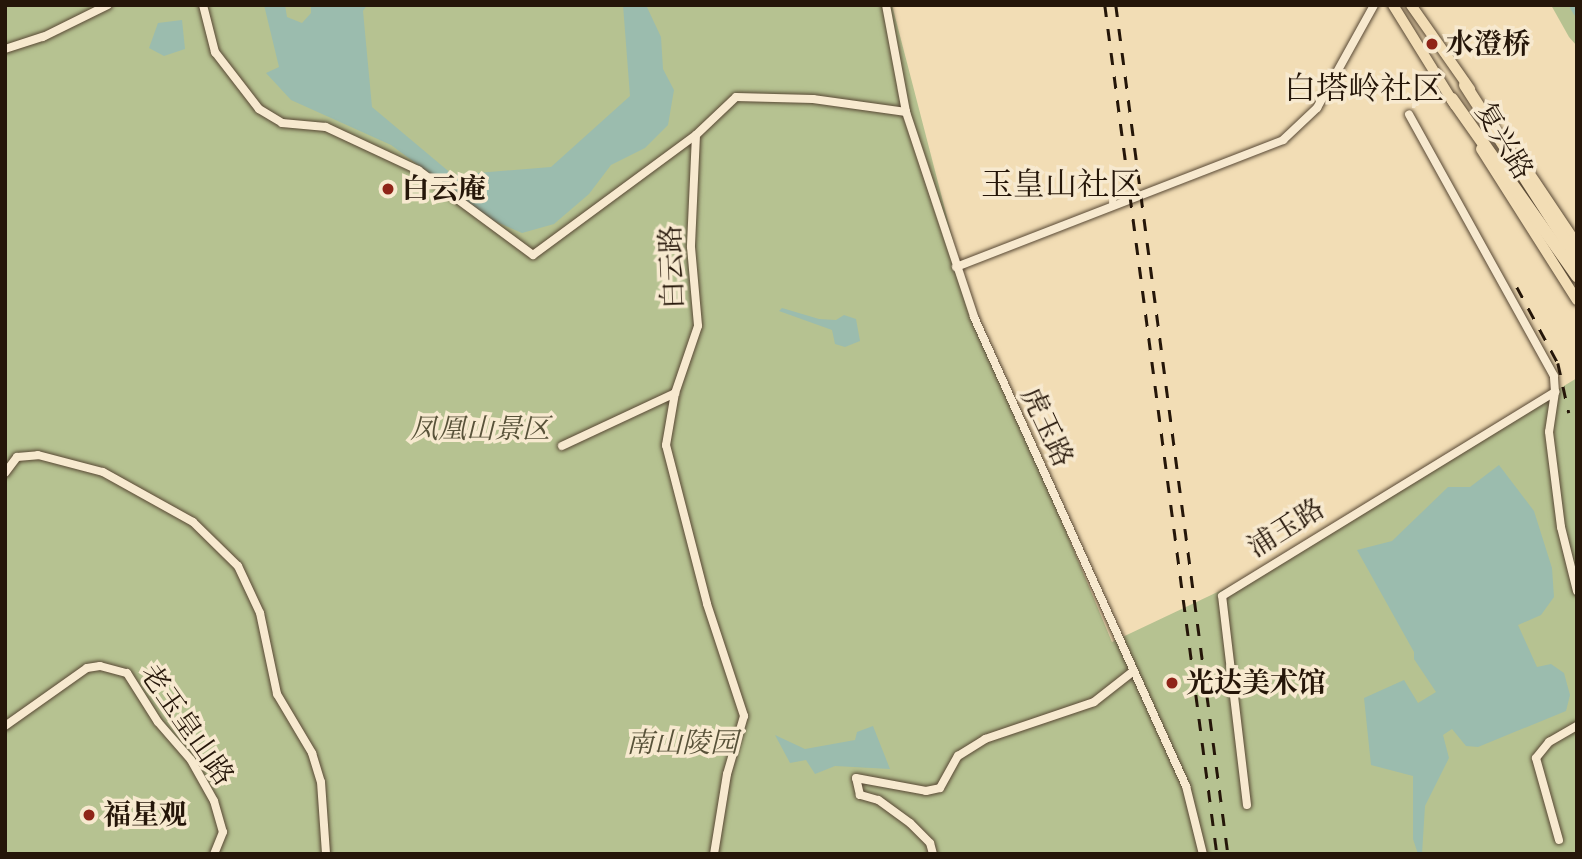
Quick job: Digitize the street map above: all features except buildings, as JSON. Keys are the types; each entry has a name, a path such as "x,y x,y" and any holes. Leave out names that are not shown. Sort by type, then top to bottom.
{"highway":[{"path":"1465,85 1577,259"},
{"path":"1452,99 1577,276"}],"main road":[{"name":"复兴路","path":"1393,5 1577,300"},
{"name":"复兴路","path":"1411,5 1465,85 1476,94 1577,244"}],"street":[{"path":"5,48 43,37 108,5"},
{"path":"203,5 215,52 259,109 282,122 326,127 418,170 533,255 696,135 736,97 813,99 906,113"},
{"name":"虎玉路","path":"886,5 906,113 956,267 994,369 1131,673 1186,786 1203,854"},
{"path":"956,267 1283,141 1317,108 1374,5"},
{"path":"1409,114 1556,380 1549,432 1561,527 1577,591"},
{"name":"白云路","path":"696,135 691,247 698,326 675,393 667,446 707,604 744,716 727,774 713,854"},
{"name":"浦玉路","path":"1247,805 1222,596 1555,392"},
{"path":"562,446 675,393"},
{"path":"5,473 17,457 38,455 103,472 193,522 238,566 260,613 278,694 312,753 318,772 326,854"},
{"name":"老玉皇山路","path":"5,726 87,668 100,666 127,673 159,722 191,760 214,801 223,832 214,854"},
{"path":"933,854 930,844 910,822 878,800 860,795 856,778 926,791 940,788 958,755 985,739 1094,702 1131,673"},
{"path":"1559,840 1536,758 1549,742 1577,726"}],"green space":[{"name":"凤凰山景区","path":"5,5 892,5 967,294 1112,642 1245,579 1577,378 1577,854 5,854"},
{"path":"1551,5 1577,5 1577,46 1569,37"}],"shaded area":[{"path":"264,5 285,5 287,17 302,23 311,13 311,5 367,5 363,11 372,107 453,175 551,167 630,96 623,5 646,5 661,37 663,69 674,90 668,125 645,148 611,165 589,194 554,224 522,233 494,221 391,145 291,100 266,73 279,67"},
{"path":"182,20 185,49 164,56 149,48 158,23"},
{"path":"782,308 819,319 836,320 844,315 856,319 860,341 845,347 835,344 832,330 779,311"},
{"path":"1499,465 1534,511 1552,568 1554,597 1541,615 1518,625 1537,667 1551,664 1564,673 1570,695 1566,711 1478,747 1466,746 1452,729 1443,735 1449,758 1425,806 1422,854 1418,854 1413,839 1413,776 1371,765 1364,698 1404,680 1418,703 1436,692 1414,659 1414,652 1357,550 1392,541 1448,487 1470,487"},
{"path":"873,726 890,769 835,766 815,774 806,760 790,763 775,735 805,749 855,740 857,732"}],"waterway":[{"path":"1573,5 1577,12"}],"railway":[{"path":"1105,5 1217,854"},
{"path":"1116,5 1228,854"},
{"path":"1517,287 1558,363 1569,413"}],"place":[{"name":"水澄桥","path":"1432,44"},
{"name":"白云庵","path":"388,189"},
{"name":"光达美术馆","path":"1172,683"},
{"name":"福星观","path":"89,815"}],"district":[{"name":"白塔岭社区","path":"1364,89"},
{"name":"玉皇山社区","path":"1061,185"}],"park label":[{"name":"南山陵园","path":"682,743"}]}
